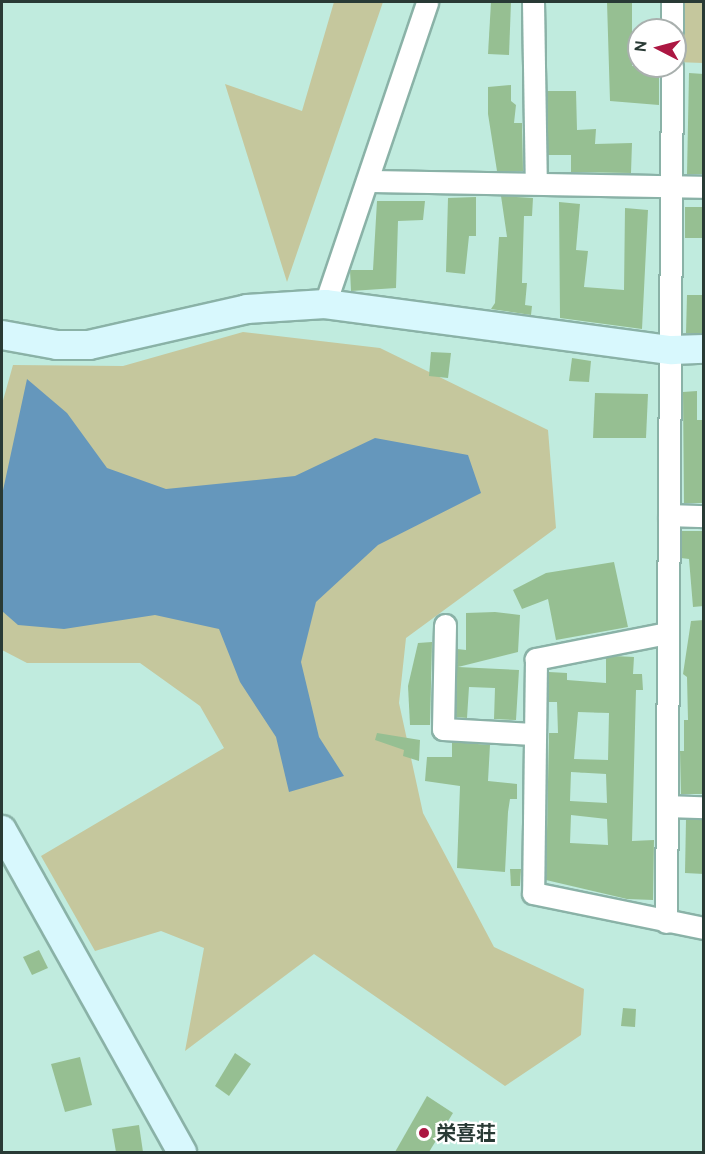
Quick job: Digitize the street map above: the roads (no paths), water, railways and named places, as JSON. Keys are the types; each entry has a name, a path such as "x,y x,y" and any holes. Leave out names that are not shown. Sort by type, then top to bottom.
{"street":[{"path":"325,304 427,2"},
{"path":"533,2 536,183"},
{"path":"672,2 672,18"},
{"path":"666,922 667,633 674,186 672,78"},
{"path":"368,181 704,187"},
{"path":"2,335 57,345 89,345 247,309 325,304 672,350 704,349"},
{"path":"669,515 704,516"},
{"path":"445,625 443,729 533,734"},
{"path":"667,633 536,659 533,734 533,893 704,928"},
{"path":"668,806 704,807"},
{"path":"2,830 182,1152"}],"water":[{"path":"27,379 67,413 107,468 166,489 295,476 375,438 468,455 481,493 378,545 316,602 301,662 319,737 344,776 289,792 276,737 240,682 219,629 155,615 64,629 18,625 2,611 2,495"}],"place":[{"name":"栄喜荘","path":"424,1133"}]}
